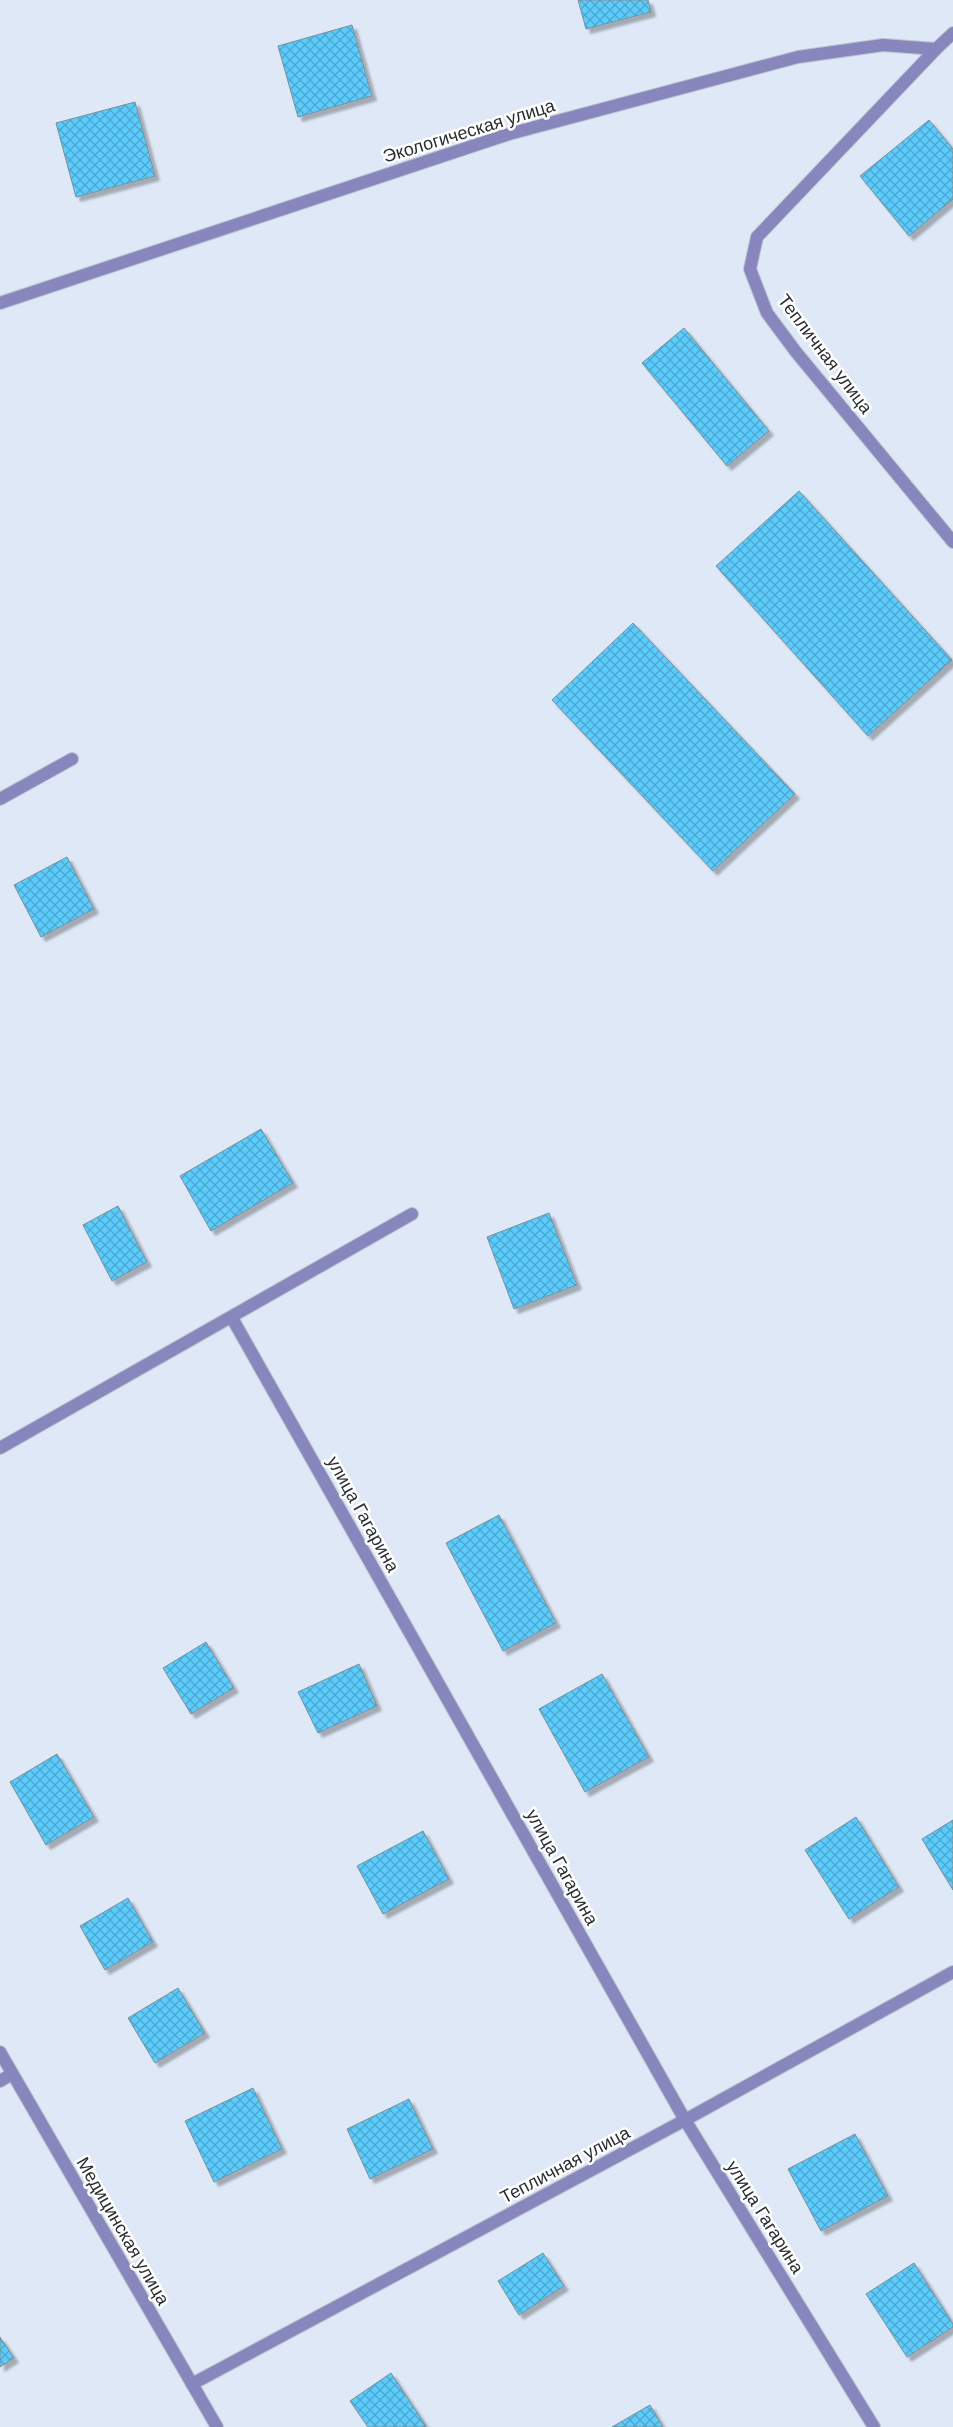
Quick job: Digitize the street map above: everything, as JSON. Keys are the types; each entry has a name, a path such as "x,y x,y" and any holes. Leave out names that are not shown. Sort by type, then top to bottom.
{"street":[{"path":"936,49 953,33"},
{"name":"Экологическая улица","path":"0,303 509,134 798,57 883,45 936,49"},
{"name":"Тепличная улица","path":"936,49 757,237 750,269 767,313 953,542"},
{"path":"0,799 72,759"},
{"path":"0,1448 232,1318 412,1214"},
{"name":"улица Гагарина","path":"232,1318 685,2120 874,2427"},
{"name":"Тепличная улица","path":"192,2384 685,2120 953,1972"},
{"name":"Медицинская улица","path":"0,2052 217,2427"},
{"path":"0,2081 12,2074"}],"building":[{"path":"578,0 648,0 651,12 586,29"},
{"path":"352,25 372,96 298,117 278,46"},
{"path":"135,102 155,176 76,197 56,123"},
{"path":"929,120 953,149 953,199 909,236 860,176"},
{"path":"684,328 769,431 727,466 642,363"},
{"path":"799,491 952,660 868,736 716,566"},
{"path":"633,623 795,794 713,871 552,700"},
{"path":"67,857 94,909 41,937 14,885"},
{"path":"261,1129 293,1183 211,1231 180,1176"},
{"path":"118,1206 147,1262 112,1281 83,1225"},
{"path":"549,1213 577,1285 514,1309 487,1237"},
{"path":"499,1515 556,1623 503,1651 446,1543"},
{"path":"206,1642 234,1688 191,1714 163,1668"},
{"path":"359,1664 377,1706 318,1733 298,1692"},
{"path":"602,1674 649,1757 585,1792 539,1709"},
{"path":"57,1754 94,1817 46,1845 10,1782"},
{"path":"856,1817 899,1887 849,1919 805,1850"},
{"path":"953,1820 953,1890 922,1839"},
{"path":"423,1831 449,1879 383,1914 357,1866"},
{"path":"128,1898 153,1942 105,1970 80,1926"},
{"path":"178,1988 205,2033 155,2063 128,2018"},
{"path":"253,2088 282,2149 214,2182 185,2121"},
{"path":"409,2099 433,2149 370,2179 347,2129"},
{"path":"855,2134 888,2196 821,2231 788,2169"},
{"path":"543,2253 564,2286 519,2315 498,2281"},
{"path":"914,2263 953,2324 953,2327 907,2357 866,2294"},
{"path":"0,2337 14,2358 0,2367"},
{"path":"391,2373 426,2426 368,2427 350,2401"},
{"path":"650,2405 663,2427 612,2427"}]}
